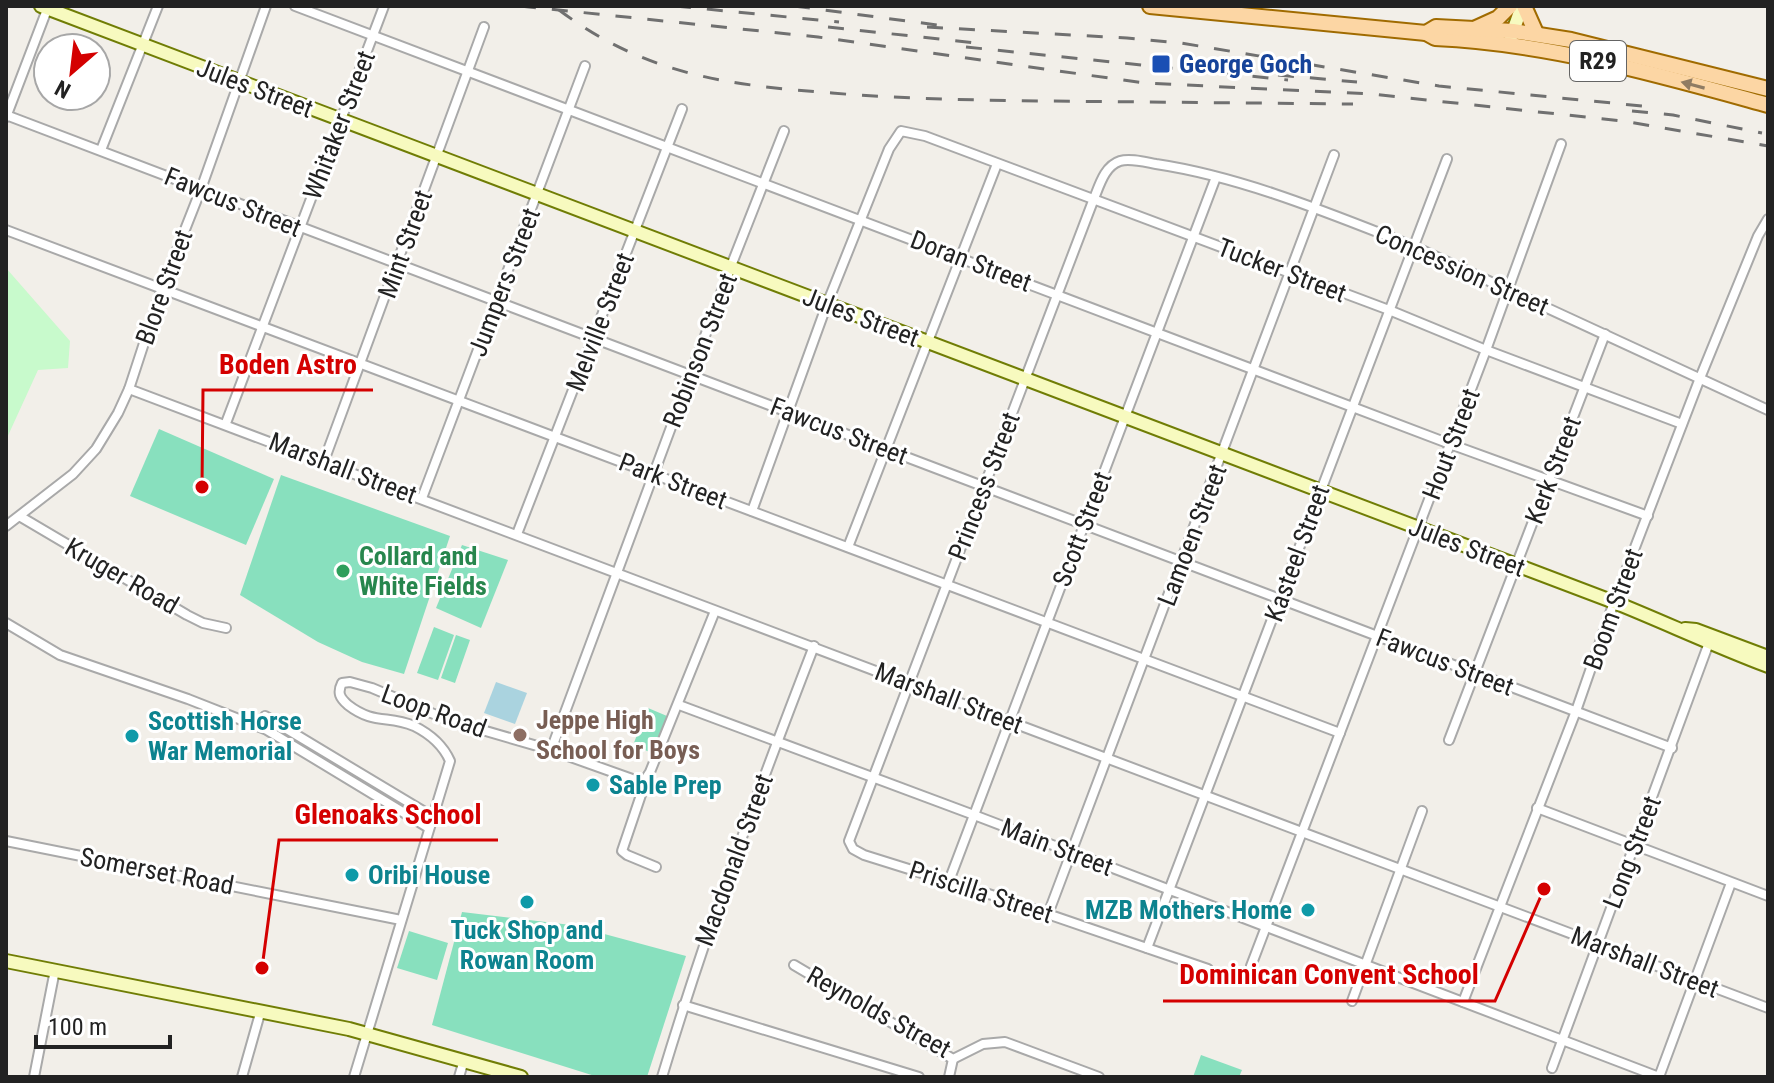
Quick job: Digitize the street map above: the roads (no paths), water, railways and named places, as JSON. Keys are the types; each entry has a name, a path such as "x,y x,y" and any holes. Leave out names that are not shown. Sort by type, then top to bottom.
{"main road":[{"name":"R29","path":"1150,6 1426,33 1435,38 1511,37 1536,33 1768,89"},
{"path":"1472,29 1490,23 1510,6"},
{"path":"1523,6 1536,33"},
{"path":"1511,37 1523,6"},
{"name":"Jules Street","path":"46,7 1222,456 1681,629 1696,630 1768,666"},
{"name":"R29","path":"1426,33 1436,27 1472,29 1511,37 1768,105"},
{"name":"Jules Street","path":"1710,639 1768,657"},
{"path":"6,961 368,1033 521,1077"}],"street":[{"path":"101,150 158,6"},
{"name":"Blore Street","path":"6,526 21,517 87,460 109,430 129,389 162,288 266,6"},
{"name":"Doran Street","path":"295,6 1450,444 1648,516"},
{"name":"Whitaker Street","path":"226,423 384,6"},
{"path":"6,116 46,7"},
{"name":"Mint Street","path":"324,461 399,265 484,27"},
{"name":"Jumpers Street","path":"422,498 585,66"},
{"name":"Melville Street","path":"517,534 682,109"},
{"name":"Fawcus Street","path":"6,116 1672,748"},
{"name":"Robinson Street","path":"551,750 784,131"},
{"name":"Tucker Street","path":"862,220 889,149 898,133 911,131 1389,310 1682,424"},
{"name":"Hout Street","path":"1251,966 1486,350 1561,144"},
{"name":"Lamoen Street","path":"1048,914 1334,155"},
{"name":"Kasteel Street","path":"1147,948 1447,159"},
{"name":"Princess Street","path":"849,841 1102,180 1114,163 1125,160 1144,162"},
{"name":"Concession Street","path":"1144,162 1216,177 1413,246 1768,410"},
{"path":"848,547 997,164"},
{"name":"Scott Street","path":"949,881 1216,177"},
{"name":"Boom Street","path":"1463,1002 1576,711 1682,424 1758,236 1768,219"},
{"path":"752,511 827,304 862,220"},
{"name":"Park Street","path":"6,230 1340,733"},
{"name":"Kerk Street","path":"1449,740 1605,334"},
{"name":"Marshall Street","path":"129,389 226,423 1768,1008"},
{"name":"Kruger Road","path":"21,517 187,615 203,623 226,628"},
{"path":"656,867 622,851 643,789 640,781 644,781 650,772 715,611"},
{"path":"6,623 60,655 267,730 429,828"},
{"name":"Long Street","path":"1552,1068 1710,639"},
{"name":"Macdonald Street","path":"662,1077 683,1005 776,743 814,646"},
{"name":"Loop Road","path":"433,817 449,771 448,757 436,740 413,726 380,721 355,711 339,696 342,683 372,688 448,720 551,750 640,781"},
{"name":"Main Street","path":"679,705 1659,1077"},
{"path":"265,716 433,817 354,1077"},
{"path":"1537,808 1768,896"},
{"path":"1352,1001 1422,811"},
{"name":"Somerset Road","path":"6,841 401,920"},
{"name":"Priscilla Street","path":"849,841 853,849 864,855 1208,969"},
{"path":"1659,1077 1731,883"},
{"name":"Reynolds Street","path":"794,965 953,1059 983,1044 1005,1042 1099,1077"},
{"path":"34,1077 55,970"},
{"path":"683,1005 919,1077"},
{"path":"242,1077 261,1010"},
{"path":"949,1077 953,1059"},
{"path":"459,1077 464,1060"}],"water":[{"path":"496,682 527,693 515,724 484,713"}],"railway":[{"path":"520,6 818,37 1144,83 1371,94 1623,121 1768,146"},
{"path":"675,6 839,22"},
{"path":"794,6 937,25"},
{"path":"559,10 591,32 656,63 689,73 757,86 938,99 1353,104"},
{"path":"828,27 976,43"},
{"path":"927,27 1181,43 1439,86 1642,106"},
{"path":"966,47 1288,80"},
{"path":"1278,75 1357,82"},
{"path":"1632,111 1673,115 1762,133"}],"place":[{"name":"George Goch","path":"1161,64"},
{"name":"Boden Astro","path":"202,487"},
{"name":"Collard and White Fields","path":"343,571"},
{"name":"Jeppe High School for Boys","path":"520,735"},
{"name":"Scottish Horse War Memorial","path":"132,736"},
{"name":"Sable Prep","path":"593,785"},
{"name":"Oribi House","path":"352,875"},
{"name":"Dominican Convent School","path":"1544,889"},
{"name":"Tuck Shop and Rowan Room","path":"527,902"},
{"name":"MZB Mothers Home","path":"1308,910"},
{"name":"Glenoaks School","path":"262,968"}]}
